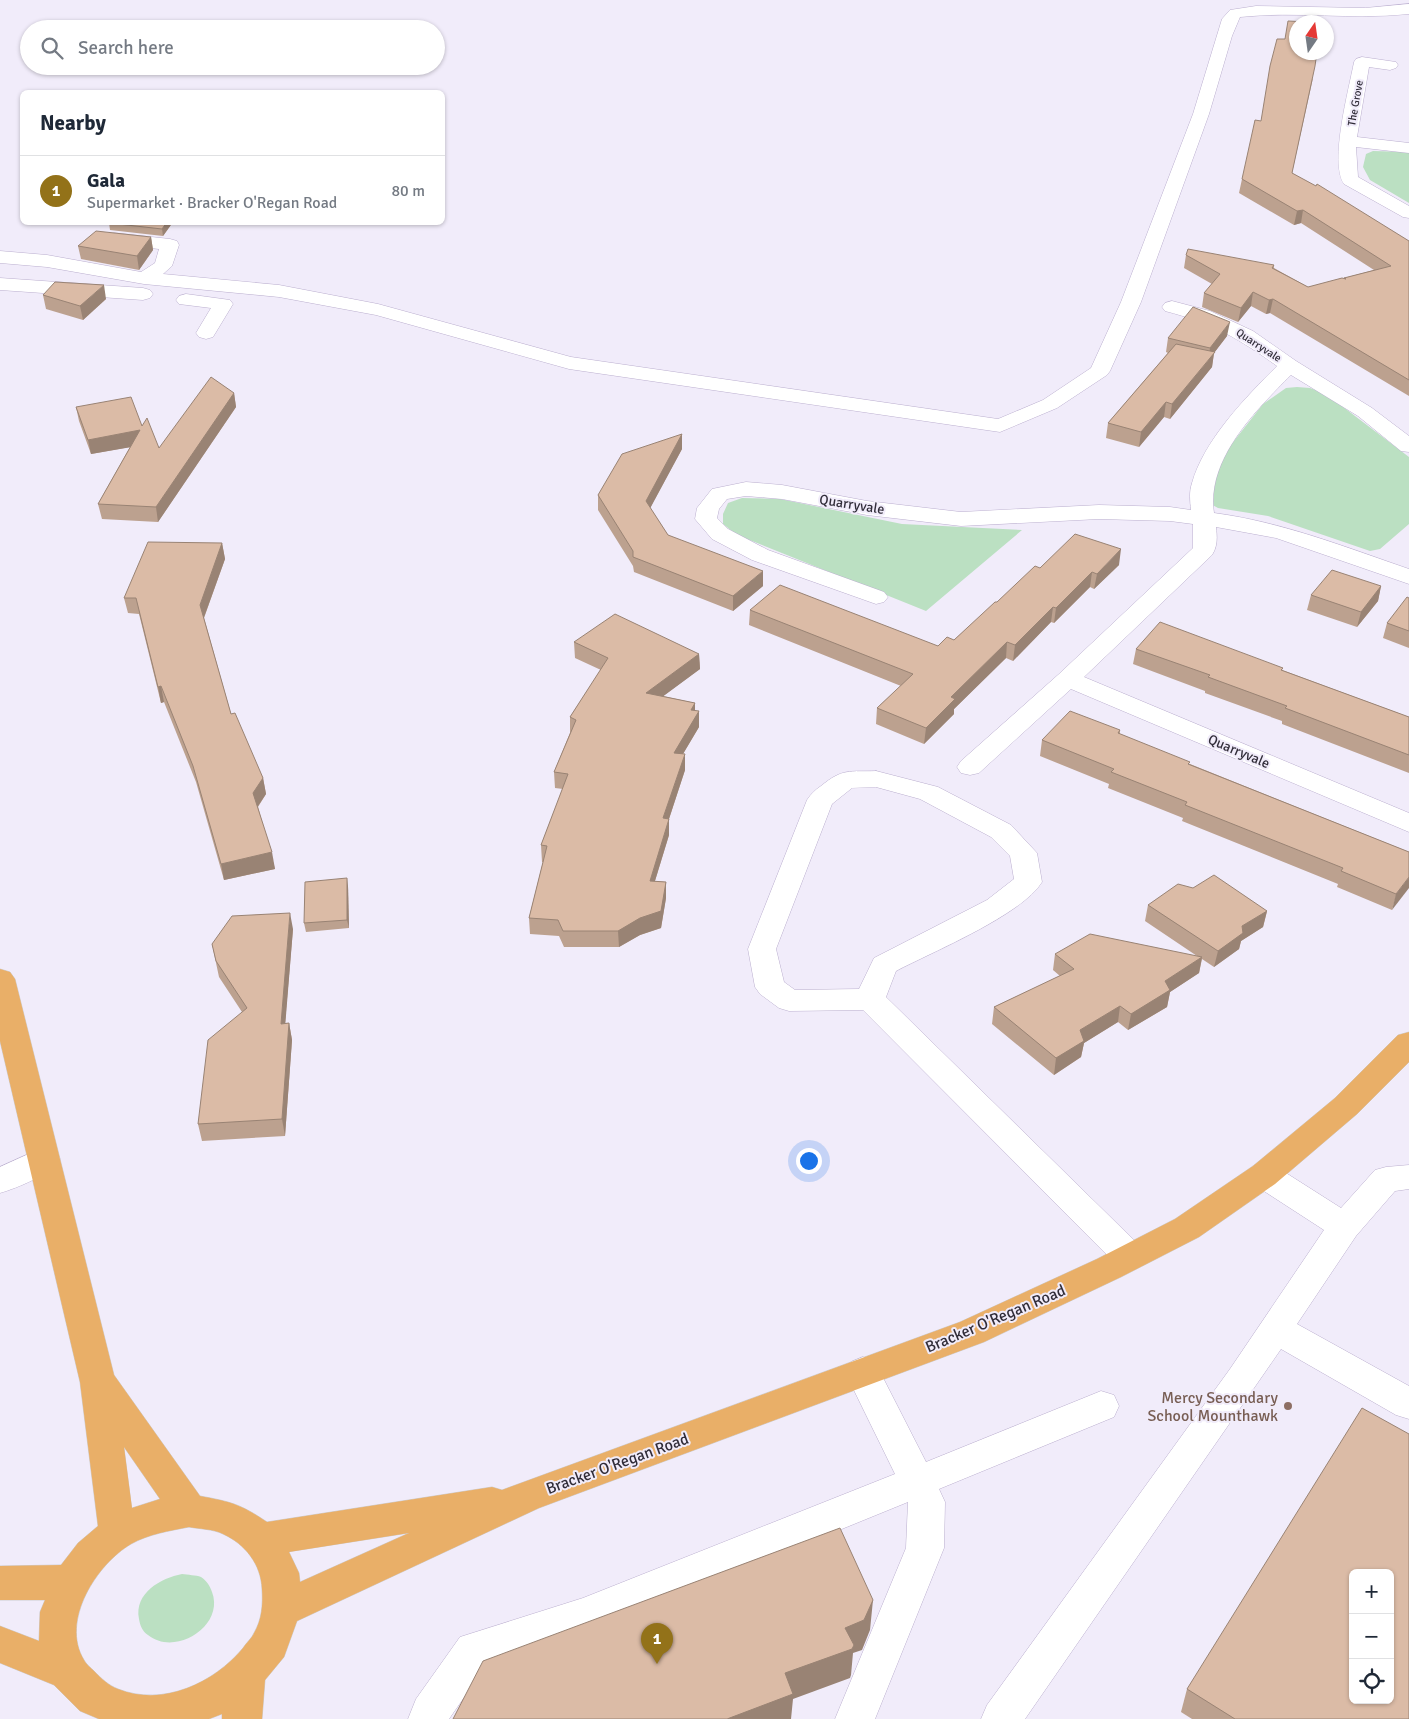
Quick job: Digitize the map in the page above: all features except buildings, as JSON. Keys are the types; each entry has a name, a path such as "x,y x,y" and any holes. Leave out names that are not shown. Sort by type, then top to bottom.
{"main road":[{"path":"0,979 98,1382 117,1533"},
{"name":"Bracker O'Regan Road","path":"526,1497 972,1332 1130,1257 1186,1228 1264,1175 1346,1106 1409,1043"},
{"path":"98,1382 188,1511"},
{"path":"262,1540 526,1497"},
{"path":"282,1609 526,1497"},
{"path":"0,1644 68,1672 94,1698 133,1716 172,1712 212,1699 246,1674 270,1644 282,1609 280,1573 262,1540 230,1518 188,1511 152,1517 117,1533 90,1556 71,1582 59,1612 58,1643 68,1672"},
{"path":"0,1583 71,1582"},
{"path":"242,1719 246,1674"}],"street":[{"path":"0,257 47,261 144,278 279,291 378,310 569,363 1000,426 1050,404 1100,371 1113,345 1141,276 1201,114 1224,36 1235,13 1261,10 1378,12 1409,9"},
{"name":"The Grove","path":"1390,65 1362,62 1349,141 1347,171 1350,180 1409,213"},
{"name":"The Grove","path":"1349,141 1409,148"},
{"path":"100,237 170,245 163,266 144,278"},
{"path":"0,284 121,292 223,304 206,333"},
{"name":"Quarryvale","path":"1172,307 1203,315 1224,323 1246,335 1366,412 1409,446"},
{"name":"Quarryvale","path":"970,767 1068,679 1204,550 1207,537 1200,505 1202,483 1215,456 1238,420 1290,365"},
{"name":"Quarryvale","path":"876,596 760,554 720,534 706,519 708,508 720,494 746,490 782,492 867,508 961,519 1099,512 1170,514 1240,523 1283,532 1400,574 1409,552"},
{"name":"Quarryvale","path":"1068,679 1409,823"},
{"path":"870,999 884,965 997,907 1028,882 1023,853 1001,831 929,793 876,779 845,780 820,800 762,949 770,987 789,1001 870,999 1130,1257"},
{"path":"0,1182 44,1159"},
{"path":"1264,1175 1344,1227"},
{"path":"1001,1719 1276,1328 1344,1227 1386,1179 1409,1177"},
{"path":"1276,1328 1409,1404"},
{"path":"855,1719 925,1548 927,1502 863,1372"},
{"path":"428,1719 430,1713 474,1650 584,1615 815,1524 1101,1406"}],"green space":[{"path":"1373,151 1409,152 1409,203 1370,180 1363,167 1366,154"},
{"path":"1286,388 1310,388 1326,394 1409,457 1409,524 1380,549 1370,551 1268,516 1218,508 1207,502 1219,460 1263,404"},
{"path":"742,498 780,499 902,524 1022,530 926,611 737,535 723,524 723,514 728,503"},
{"path":"182,1574 201,1577 208,1584 212,1592 214,1605 211,1616 205,1626 184,1640 159,1641 144,1632 142,1628 139,1619 141,1602 145,1594 158,1583"}],"place":[{"name":"Mercy Secondary School Mounthawk","path":"1288,1406"},
{"name":"Gala","path":"657,1664"}]}
